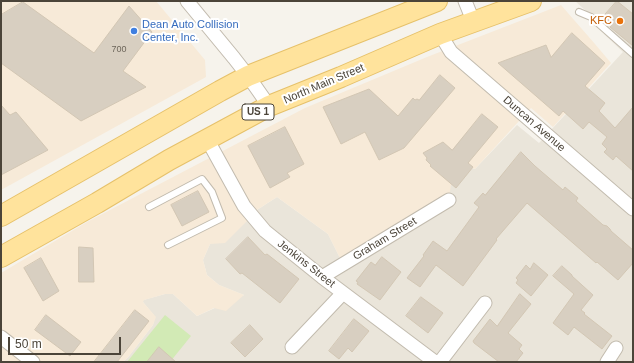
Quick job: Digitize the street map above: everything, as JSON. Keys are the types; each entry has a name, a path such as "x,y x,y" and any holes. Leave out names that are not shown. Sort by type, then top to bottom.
{"main road":[{"path":"1,216 248,76 437,1"},
{"name":"North Main Street","path":"1,257 97,203 169,160 269,106 341,77 440,34 474,23 531,1"}],"street":[{"path":"186,1 234,58 269,106"},
{"path":"465,1 474,23"},
{"name":"Duncan Avenue","path":"440,34 451,52 633,209"},
{"name":"Jenkins Street","path":"207,139 244,206 264,231 322,277 435,362"},
{"name":"Graham Street","path":"322,277 449,200"},
{"path":"292,347 343,293"},
{"path":"440,362 485,303"},
{"path":"1,337 33,362"},
{"path":"607,362 616,348"}],"lane":[{"path":"579,12 591,17 633,54"},
{"path":"149,207 202,179 212,192 222,218 168,245"}],"shaded area":[{"path":"1,1 156,1 205,60 206,77 1,190"},
{"path":"575,1 631,1 633,3 633,362 123,362 153,325 155,317 143,300 165,294 173,294 197,316 244,295 219,285 207,275 203,260 210,244 249,215 277,197 328,234 343,264 462,164 475,169 517,125 539,143 623,52 605,35 585,10"},
{"path":"561,5 611,63 553,127 531,108 475,169 462,164 453,172 447,210 348,265 343,264 328,234 277,197 249,215 249,219 225,243 210,244 203,260 207,275 219,285 244,295 226,311 214,308 197,316 173,294 165,294 144,300 143,302 156,317 153,325 123,362 1,362 1,273 87,222 305,108 427,57"}],"green space":[{"path":"165,315 191,336 170,362 127,362"}],"building":[{"name":"KFC","path":"617,1 633,14 633,46 610,27 612,25 603,17"},
{"path":"23,2 94,53 129,6 152,32 123,71 146,87 81,121 1,63 1,15"},
{"path":"572,33 605,63 585,86 605,103 599,111 615,128 633,107 633,171 616,156 613,160 604,152 607,149 602,144 607,137 589,122 583,129 563,111 559,116 498,63 546,45 551,57"},
{"path":"440,75 455,88 404,148 379,160 365,132 341,144 323,107 369,89 398,116 413,98 415,100 419,100"},
{"path":"1,105 10,115 16,112 48,150 1,175"},
{"path":"482,114 498,127 468,163 473,167 456,188 430,166 431,165 426,160 427,158 423,153 443,142 452,150"},
{"path":"285,127 304,164 287,173 290,177 270,188 248,146"},
{"path":"521,152 563,190 565,187 578,198 576,201 603,225 607,226 633,250 633,263 618,280 597,262 596,263 527,203 496,239 497,240 463,286 436,265 420,287 407,278 424,256 423,255 433,241 447,251 479,207 474,203 483,193 485,195"},
{"path":"198,191 209,212 182,226 171,205"},
{"path":"248,237 265,255 267,254 299,279 280,303 242,273 240,274 226,259"},
{"path":"79,247 93,248 94,282 79,282"},
{"path":"382,257 401,272 380,300 357,284 358,282 356,281 371,262 375,265"},
{"path":"41,258 59,291 43,301 24,268"},
{"path":"534,263 548,275 531,296 516,283 518,280 516,278 526,265 530,269"},
{"path":"562,266 593,295 581,310 612,336 602,349 574,327 568,335 553,323 574,294 553,276"},
{"path":"520,294 531,304 508,333 522,345 519,349 523,353 516,362 499,362 473,341 490,319 497,326"},
{"path":"421,297 443,313 428,333 406,316"},
{"path":"135,310 149,321 117,362 94,362"},
{"path":"46,315 81,342 70,356 35,330"},
{"path":"354,319 369,331 352,352 348,348 339,359 329,351"},
{"path":"250,325 263,339 245,357 231,343"},
{"path":"159,347 176,362 147,362"}],"place":[{"name":"KFC","path":"620,21"},
{"name":"Dean Auto Collision Center, Inc.","path":"134,31"}]}
